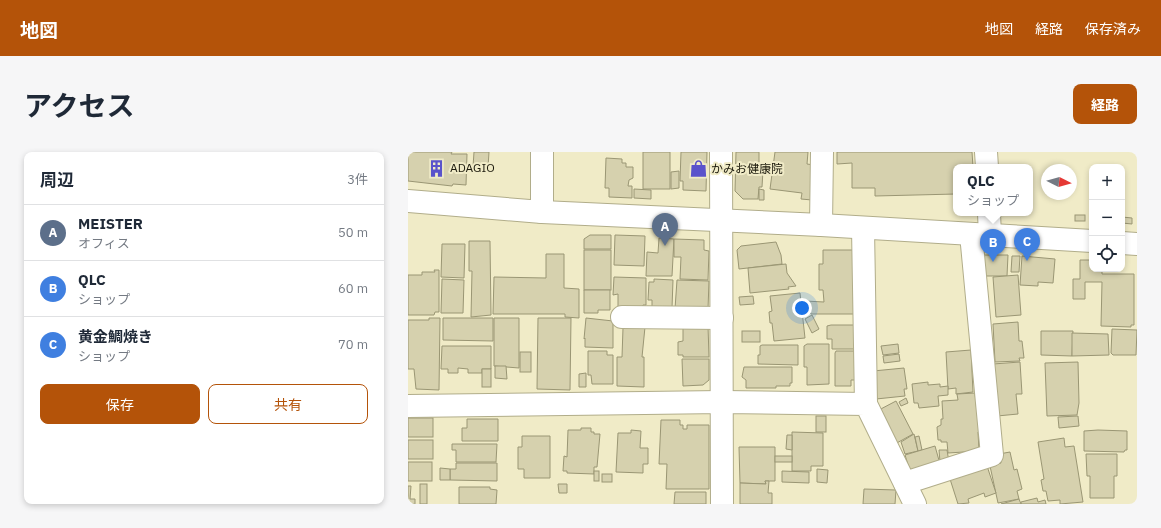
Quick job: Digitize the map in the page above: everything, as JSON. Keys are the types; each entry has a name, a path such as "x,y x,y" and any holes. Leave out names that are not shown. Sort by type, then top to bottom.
{"street":[{"path":"542,152 542,212"},
{"path":"721,152 722,504"},
{"path":"821,225 822,152"},
{"path":"986,152 987,164"},
{"path":"408,201 542,212 821,225 1089,241"},
{"path":"905,483 992,455 980,235 988,216"},
{"path":"863,228 866,404 915,504"},
{"path":"1125,243 1137,244"},
{"path":"622,317 722,318"},
{"path":"408,406 722,402 866,404"}],"building":[{"name":"ADAGIO","path":"408,152 452,152 451,154 467,154 466,185 453,184 452,186 408,181"},
{"path":"474,152 489,152 488,168 473,167"},
{"path":"643,152 670,152 670,189 643,189"},
{"path":"681,152 707,152 706,191 683,190 683,181 680,181"},
{"path":"736,152 759,152 759,170 763,170 762,187 759,187 758,199 743,199 735,191"},
{"path":"775,152 808,152 807,164 814,165 812,200 801,199 802,193 770,189"},
{"path":"837,152 972,152 973,164 953,164 953,194 875,196 875,188 852,188 852,163 837,164"},
{"path":"606,158 622,159 622,163 626,163 626,167 633,167 633,178 629,180 628,186 632,186 632,198 609,197 609,188 605,188"},
{"path":"679,171 679,188 671,189 671,172"},
{"path":"634,189 651,190 651,199 634,198"},
{"path":"759,189 764,190 764,200 759,200"},
{"path":"1075,215 1085,215 1085,221 1075,221"},
{"path":"1125,217 1132,218 1132,224 1125,223"},
{"path":"590,235 611,235 611,249 584,249 584,239"},
{"path":"615,235 645,236 644,266 614,265"},
{"path":"659,238 674,239 672,276 646,276 647,252 658,253"},
{"path":"674,239 704,240 704,250 709,251 708,280 680,279 681,257 674,257"},
{"path":"469,241 490,241 491,315 471,317 472,271 469,271"},
{"path":"776,242 781,255 782,264 739,269 737,250 741,246"},
{"path":"442,244 465,244 464,278 441,277"},
{"path":"584,250 611,250 611,290 584,290"},
{"path":"823,250 854,250 854,314 811,314 805,301 824,302 823,290 819,290 819,264 823,264"},
{"path":"546,254 564,254 564,288 579,289 579,318 565,317 565,314 493,314 494,277 546,278"},
{"path":"984,255 1008,255 1007,276 984,276"},
{"path":"1012,256 1020,256 1019,272 1011,272"},
{"path":"1022,256 1055,259 1053,283 1038,282 1038,286 1020,285"},
{"path":"1080,260 1089,260 1089,272 1102,272 1102,274 1134,274 1134,325 1131,325 1131,327 1101,326 1102,282 1085,282 1085,299 1073,299 1073,279 1080,279"},
{"path":"786,264 787,273 796,286 788,287 789,289 750,293 748,268"},
{"path":"434,270 439,270 439,312 435,312 434,315 408,315 408,275 422,275 422,272 435,272"},
{"path":"1018,275 1021,315 996,317 993,277"},
{"path":"614,277 646,278 646,305 643,305 642,310 618,310 618,294 613,295"},
{"path":"442,279 464,280 463,313 441,313"},
{"path":"654,279 673,280 672,308 652,308 652,300 648,300 649,282 654,282"},
{"path":"677,280 709,281 708,309 675,309"},
{"path":"584,290 610,290 610,310 598,310 598,313 584,313"},
{"path":"800,293 805,338 774,341 769,312 772,311 770,296"},
{"path":"753,296 754,304 740,305 739,297"},
{"path":"812,315 819,329 812,333 805,319"},
{"path":"429,318 440,318 439,390 416,389 414,369 408,369 408,320 429,320"},
{"path":"443,318 493,318 493,341 443,340"},
{"path":"494,318 519,318 519,368 494,366"},
{"path":"538,318 571,318 570,390 537,389"},
{"path":"586,318 613,321 613,348 585,347 585,338 584,339"},
{"path":"1018,322 1019,341 1022,341 1024,358 1019,358 1020,361 995,362 993,324"},
{"path":"855,325 855,349 832,349 832,339 827,339 827,326"},
{"path":"632,326 645,327 642,357 644,357 644,387 617,386 617,357 622,357 623,328 632,328"},
{"path":"708,326 709,357 683,357 683,355 678,355 678,342 683,341 683,327"},
{"path":"1112,329 1137,330 1136,355 1113,355 1111,353"},
{"path":"742,331 760,331 760,342 742,342"},
{"path":"1041,331 1073,331 1072,356 1041,355"},
{"path":"1072,333 1108,334 1109,355 1072,356"},
{"path":"807,344 829,344 829,384 807,385 807,367 804,367 804,346"},
{"path":"898,344 899,353 883,355 881,346"},
{"path":"798,345 798,365 758,364 758,355 760,355 760,346"},
{"path":"442,346 491,346 491,369 482,369 482,373 468,373 468,369 458,368 458,373 448,373 448,369 441,369"},
{"path":"971,350 973,392 956,394 956,388 948,389 946,352"},
{"path":"588,351 607,351 607,355 613,355 613,384 592,384 591,375 588,375"},
{"path":"836,351 858,351 858,380 851,380 851,386 835,386"},
{"path":"520,352 531,352 531,372 520,372"},
{"path":"899,354 900,361 884,363 883,356"},
{"path":"682,359 709,359 709,380 703,385 683,386"},
{"path":"1020,362 1022,394 1016,394 1018,414 997,416 993,364"},
{"path":"1078,362 1079,403 1077,415 1047,416 1045,363"},
{"path":"495,366 506,366 507,379 495,378"},
{"path":"744,367 792,367 792,383 790,383 790,386 776,386 776,388 746,388 746,380 742,377"},
{"path":"904,368 907,389 904,389 905,396 876,399 873,371"},
{"path":"482,369 491,369 491,387 482,387"},
{"path":"586,373 586,387 579,387 579,374"},
{"path":"928,382 928,385 940,384 940,387 948,386 948,395 938,396 939,406 919,408 918,403 914,403 912,384"},
{"path":"975,393 978,422 981,422 981,432 978,432 979,451 948,453 947,442 941,442 941,440 938,440 937,427 941,425 941,419 943,419 942,401 958,400 957,394"},
{"path":"906,398 908,403 901,406 899,402"},
{"path":"896,401 913,434 895,444 877,411"},
{"path":"816,416 826,416 826,432 816,432"},
{"path":"1078,416 1079,426 1059,428 1058,417"},
{"path":"408,418 433,418 433,437 408,437"},
{"path":"467,419 498,419 498,441 462,441 462,428 467,428"},
{"path":"661,420 680,420 680,425 683,425 683,429 687,429 687,425 709,425 709,489 666,489 667,464 659,464"},
{"path":"581,428 591,428 591,432 594,432 594,434 600,434 597,467 594,467 594,474 567,473 567,471 563,471 564,456 567,457 568,430 581,430"},
{"path":"631,430 641,431 640,448 648,448 648,464 643,464 643,473 616,472 618,433 631,433"},
{"path":"1084,431 1127,431 1127,450 1124,452 1084,451"},
{"path":"792,432 823,433 823,466 811,466 811,471 792,471"},
{"path":"914,434 918,451 905,454 901,442"},
{"path":"787,435 792,435 792,450 786,449"},
{"path":"522,436 550,436 550,478 524,478 524,469 518,469 518,447 522,447"},
{"path":"919,436 922,450 918,451 915,437"},
{"path":"1064,438 1065,447 1074,446 1083,502 1060,504 1060,500 1048,501 1046,491 1043,491 1041,480 1044,479 1038,442"},
{"path":"408,440 433,440 433,459 408,459"},
{"path":"452,444 497,444 496,462 456,462 456,450 452,450"},
{"path":"935,446 940,464 916,472 909,468 905,455"},
{"path":"739,447 775,447 775,481 765,481 766,484 740,483"},
{"path":"939,450 947,450 949,462 940,462"},
{"path":"1010,452 1014,470 1017,469 1022,489 1017,491 1019,499 998,503 990,466 1001,463 999,454"},
{"path":"1086,454 1117,454 1117,476 1114,476 1114,498 1090,498 1090,476 1087,476"},
{"path":"775,456 792,456 792,462 775,462"},
{"path":"408,462 432,462 432,481 408,481"},
{"path":"456,463 497,463 497,481 450,480 450,469 456,469"},
{"path":"987,466 996,493 985,497 984,493 968,499 969,503 958,504 950,479"},
{"path":"440,468 450,469 450,480 440,480"},
{"path":"817,469 828,470 827,483 817,482"},
{"path":"594,471 599,471 599,481 594,481"},
{"path":"782,471 809,472 809,483 782,482"},
{"path":"602,474 612,474 612,482 602,482"},
{"path":"765,481 769,481 768,493 772,493 772,504 740,504 740,483 766,484"},
{"path":"420,484 427,484 427,504 420,504"},
{"path":"558,484 567,484 567,493 559,493"},
{"path":"408,486 411,486 410,499 415,499 415,504 408,504"},
{"path":"459,487 490,487 490,489 497,490 496,504 459,504"},
{"path":"864,489 896,490 895,504 863,504"},
{"path":"675,492 706,492 706,504 674,504"},
{"path":"1037,498 1038,502 1045,500 1046,504 1021,504 1021,502"},
{"path":"1019,499 1021,504 1001,504"}],"place":[{"name":"ADAGIO","path":"437,168"},
{"name":"かみお健康院","path":"698,169"},
{"name":"MEISTER","path":"665,246"},
{"name":"黄金鯛焼き","path":"1027,261"},
{"name":"QLC","path":"993,262"}]}
